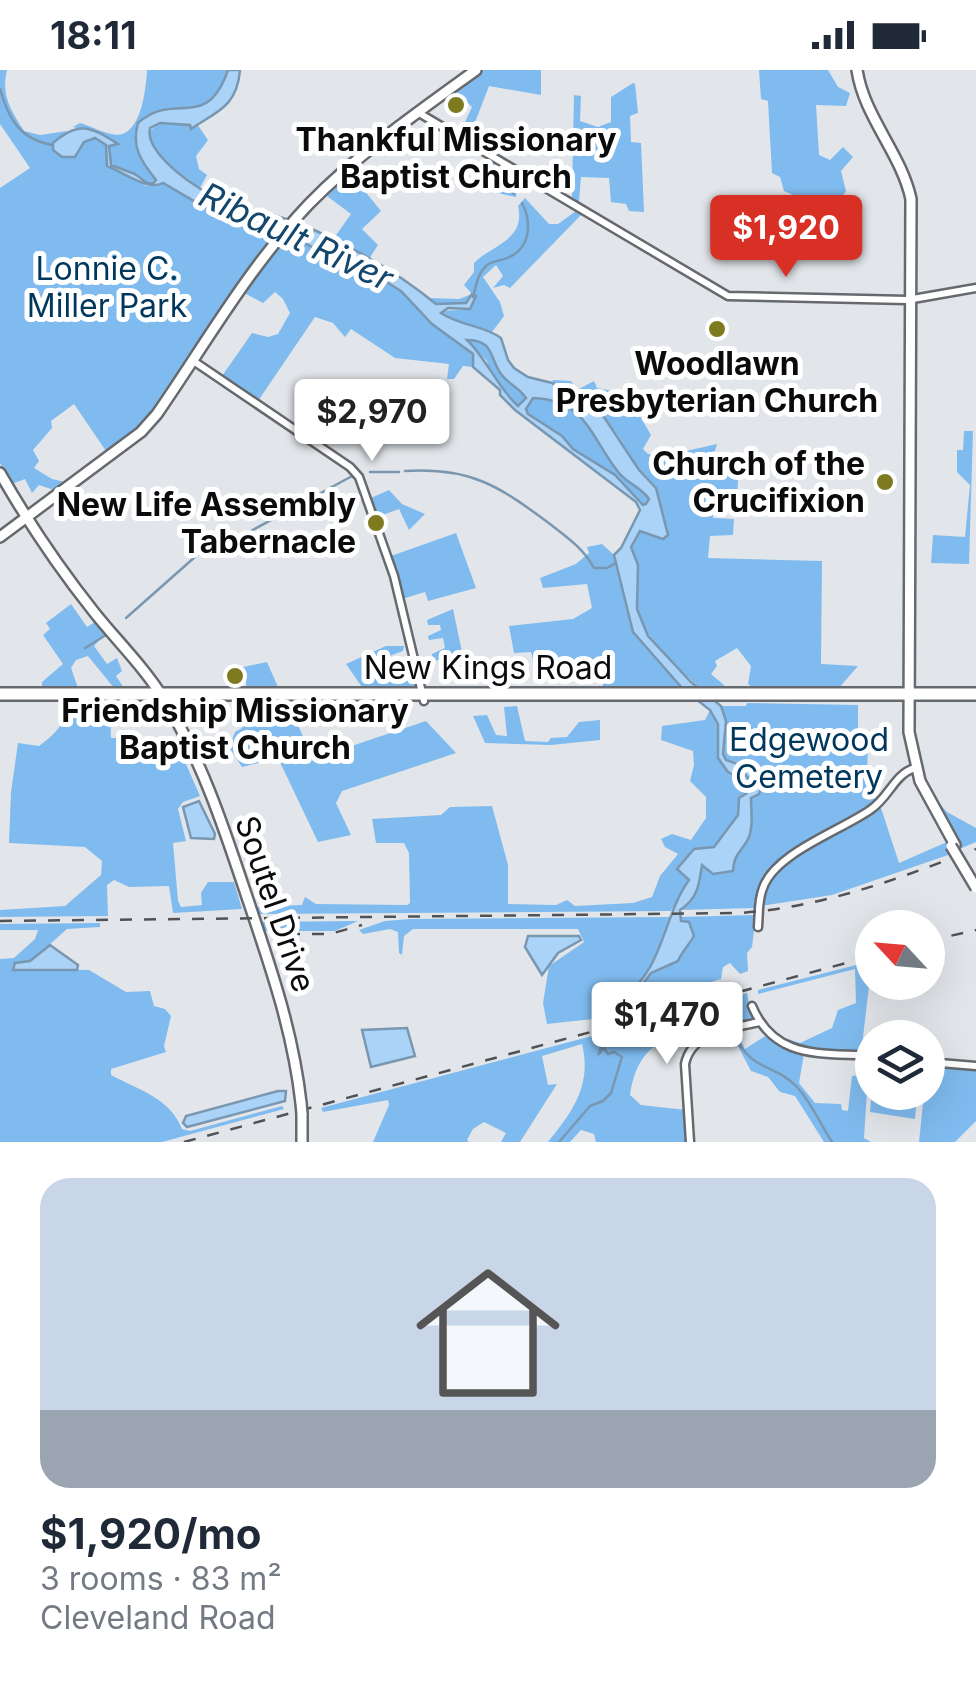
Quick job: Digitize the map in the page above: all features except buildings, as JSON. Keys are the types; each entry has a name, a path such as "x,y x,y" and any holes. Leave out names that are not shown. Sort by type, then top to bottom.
{"highway":[{"name":"New Kings Road","path":"161,695 424,698"},
{"path":"161,695 173,704 172,714"},
{"name":"New Kings Road","path":"0,697 976,698"}],"main road":[{"path":"0,537 141,432 248,278 296,219 362,154 476,70"},
{"path":"857,70 866,100 909,190 913,221 904,738 913,769 976,884"},
{"name":"Soutel Drive","path":"0,473 25,517 81,596 161,695 215,816 247,910 282,1018 299,1109"},
{"name":"Soutel Drive","path":"172,714 219,815 291,1033 300,1142"}],"street":[{"path":"418,113 723,294 912,299 976,288"},
{"path":"192,360 350,467 359,477 394,576 424,698"},
{"path":"758,927 762,890 776,867 869,811 889,793 900,774 913,769"},
{"path":"752,1006 759,1022 774,1039 792,1048 855,1054"},
{"path":"690,1142 685,1064 689,1051 710,1035 759,1022"},
{"path":"945,1063 976,1066"}],"green space":[{"name":"Lonnie C. Miller Park","path":"0,70 7,70 8,102 24,131 40,135 67,131 53,143 62,157 75,157 84,142 95,138 106,145 107,166 119,169 109,161 108,137 73,127 80,123 111,134 129,130 140,112 147,70 228,70 221,86 205,103 145,117 149,172 156,180 146,183 133,176 146,186 163,183 205,208 218,211 227,220 277,231 243,274 143,423 106,451 74,404 51,421 52,428 33,450 39,461 34,468 65,482 54,490 39,485 32,493 25,479 12,484 0,463 0,188 30,168 0,124"},
{"path":"484,70 541,70 541,95 489,86 469,138 460,133 472,107 456,91"},
{"path":"759,70 828,70 838,87 850,93 846,106 816,105 819,155 830,160 843,147 853,157 841,171 846,191 837,204 784,191 780,177 772,173 768,101 761,99"},
{"path":"633,83 638,113 630,116 631,142 641,143 644,212 629,211 626,204 611,202 609,178 581,177 579,202 572,197 574,95 581,96 580,121 598,127 611,122 611,97"},
{"path":"160,123 197,124 208,140 196,156 199,169 207,175 200,188 152,147 148,132"},
{"path":"489,158 498,169 504,167 517,175 516,197 498,193 480,169"},
{"path":"350,173 381,211 362,229 378,245 369,259 332,241 351,214 327,196"},
{"path":"525,198 549,224 558,224 576,211 581,215 510,288 493,288 503,276 496,265 483,277 500,302 504,316 492,332 444,316 442,311 470,309 472,295 467,303 436,304 429,298 459,299 472,294 464,285 474,272 474,263 512,234 517,227 518,206"},
{"path":"290,235 401,291 432,324 474,355 473,367 463,366 454,379 447,379 449,364 395,358 351,329 345,337 333,323 315,317 258,401 222,376 252,333 268,337 278,334 290,313 275,292 263,303 246,294 254,278"},
{"path":"467,340 487,347 503,376 526,398 518,406 490,373 487,361"},
{"path":"571,381 577,390 594,381 597,388 613,391 618,405 637,411 651,435 643,449 648,454 673,454 717,444 715,451 696,456 692,462 739,464 737,498 713,500 713,518 734,519 733,535 710,536 708,558 822,561 821,664 858,666 838,689 754,689 748,684 751,666 737,648 715,661 717,666 711,674 724,685 723,690 703,691 661,652 640,622 638,565 631,547 640,531 662,539 668,535 656,488 639,470 604,417 552,383"},
{"path":"533,397 551,400 577,413 619,473 650,499 646,505 615,475 528,414 526,409"},
{"path":"964,431 973,431 969,564 931,563 933,535 965,537 970,485 957,472 957,450 963,450"},
{"path":"389,490 402,504 425,514 409,530 399,509 377,517 371,498"},
{"path":"456,533 476,588 428,601 425,592 402,599 391,556"},
{"path":"602,544 614,555 633,632 683,689 602,690 604,676 590,658 535,667 531,652 514,653 509,626 573,619 592,608 587,584 543,588 540,578 576,564 589,553 587,547"},
{"path":"71,604 87,627 95,622 105,634 94,646 107,664 117,658 122,671 116,676 124,688 114,688 88,656 76,660 71,668 78,688 42,687 42,682 63,664 43,635 50,629 46,623"},
{"path":"453,609 462,652 432,662 432,654 445,648 443,638 429,640 428,636 441,630 440,625 428,625 427,620"},
{"path":"386,646 404,646 403,651 384,658 397,676 410,678 416,689 362,687 346,664"},
{"path":"267,662 278,687 247,689 243,667"},
{"path":"67,704 110,705 111,738 175,739 200,796 183,802 178,809 186,841 173,843 178,901 181,907 202,905 201,893 208,882 234,882 242,909 173,913 169,886 129,887 114,880 107,885 108,916 0,917 0,910 65,906 101,875 102,861 85,847 9,843 18,743 39,746 45,742 62,723"},
{"path":"260,705 287,723 291,721 289,709 297,708 298,725 313,759 426,721 456,753 342,791 336,803 351,835 318,842 278,758 242,767 229,747 235,732 242,728 242,706"},
{"path":"858,705 858,727 868,747 867,775 873,777 869,789 878,794 875,805 779,862 766,875 755,908 680,910 694,895 702,864 713,874 740,850 748,833 751,798 759,794 743,763 726,760 722,754 725,740 721,706"},
{"path":"517,706 525,741 548,742 551,738 567,737 579,722 600,720 600,740 551,745 485,743 473,716 487,715 496,735 507,736 504,707"},
{"path":"710,710 718,724 718,758 750,779 738,815 713,847 694,849 682,870 689,880 671,911 257,914 257,907 302,905 305,897 316,904 407,905 409,853 404,843 376,843 372,819 441,815 450,807 492,806 508,865 508,904 556,905 567,900 575,906 633,903 652,897 660,876 678,854 665,847 661,839 672,834 691,840 706,818 706,797 690,781 693,751 661,740 662,726 705,720"},
{"path":"939,803 976,828 976,842 962,848 935,805"},
{"name":"Edgewood Cemetery","path":"880,805 899,863 947,842 948,855 832,895 761,906 767,887 792,858"},
{"path":"756,915 752,947 747,953 748,971 740,974 730,963 723,967 721,979 648,1001 646,1007 617,1015 623,1001 634,996 651,973 691,942 694,936 679,917"},
{"path":"670,917 655,959 611,1017 547,1024 543,1003 549,966 584,942 578,929 413,929 404,936 402,955 398,932 390,929 363,934 359,930 385,921 410,919"},
{"path":"358,921 335,931 262,931 261,922"},
{"path":"100,923 100,927 67,929 30,962 14,963 13,969 89,970 126,992 150,991 154,1006 171,1016 166,1052 111,1069 111,1075 162,1102 182,1129 190,1131 282,1106 284,1109 162,1142 0,1142 0,959 14,958 35,939 38,930 0,930 0,924"},
{"path":"855,965 855,969 758,994 758,990"},
{"path":"747,993 752,1019 694,1039 687,1034 664,1041 647,1053 636,1071 630,1095 641,1105 686,1110 688,1142 596,1142 594,1134 581,1130 570,1142 548,1142 578,1097 584,1072 582,1044 542,1056 548,1085 557,1084 520,1142 501,1142 506,1133 484,1122 473,1129 469,1142 373,1142 388,1100 323,1112 321,1108 607,1032 600,1051 613,1030"},
{"path":"867,1000 865,1020 855,1020 855,1053 796,1047 784,1042 762,1022 766,1021 779,1036 800,1043 832,1028 838,1010"},
{"path":"736,1032 745,1049 765,1036 788,1050 804,1054 799,1083 815,1103 841,1104 842,1110 848,1111 855,1076 855,1110 866,1110 864,1138 871,1142 824,1142 795,1096 780,1092 768,1077 751,1071 731,1033"},
{"path":"945,1067 976,1070 976,1121 955,1142 919,1142 922,1110 945,1110"},
{"path":"870,1110 916,1110 915,1119"}],"water":[{"name":"Ribault River","path":"228,70 240,70 230,101 216,113 191,129 190,125 160,123 150,128 156,149 176,171 222,200 293,221 338,242 389,270 436,304 466,303 472,294 476,296 470,309 448,308 441,313 501,338 514,368 528,377 552,383 604,417 639,470 656,488 668,535 663,539 640,531 631,547 638,565 637,609 648,636 691,682 721,706 726,721 726,760 758,771 762,785 759,794 751,798 751,831 733,871 713,874 702,865 694,896 680,910 681,921 689,922 694,936 678,961 651,973 634,996 623,1001 607,1044 598,1055 620,998 646,974 689,880 677,869 694,849 714,847 738,815 739,798 747,793 750,780 745,774 738,777 728,772 718,758 718,724 710,710 683,689 633,632 614,555 640,510 636,502 515,410 500,390 473,367 473,354 383,280 290,235 227,220 218,211 163,183 150,185 128,177 107,166 106,145 95,138 84,142 75,157 62,157 53,150 53,143 70,131 92,130 118,144 109,146 111,165 153,183 156,180 137,147 138,123 165,110 200,106 219,89","holes":["467,340 482,343 490,351 501,374 526,398 518,406","533,398 551,400 576,413 619,473 649,499 646,504 615,475 528,414 526,409"]},
{"path":"199,801 214,839 191,838 183,807"},
{"path":"528,936 579,936 581,940 558,953 542,975 525,947"},
{"path":"50,945 78,965 77,970 13,970 15,963 30,961"},
{"path":"407,1028 415,1056 371,1067 362,1030"},
{"path":"286,1091 285,1101 187,1127 183,1123 186,1116"}],"waterway":[{"path":"0,89 17,126 32,138 52,145"},
{"path":"497,164 514,194"},
{"path":"473,297 485,267 515,254 525,242 528,226 522,203"},
{"path":"405,471 448,472 483,482 515,499 563,534 594,568 616,563"},
{"path":"370,472 399,472"},
{"path":"247,533 354,475"},
{"path":"210,545 239,536"},
{"path":"126,618 204,549"},
{"path":"85,648 106,635"},
{"path":"613,1032 651,1037 718,1020 729,1026"},
{"path":"732,1031 755,1061 797,1087 832,1142"},
{"path":"559,1142 590,1106 611,1093 622,1057 614,1052 608,1054 604,1048"}],"railway":[{"path":"0,921 740,913 831,898 976,849"},
{"path":"288,934 330,934 362,925"},
{"path":"945,937 976,930"},
{"path":"184,1142 855,961"}],"place":[{"name":"Thankful Missionary Baptist Church","path":"456,105"},
{"name":"Woodlawn Presbyterian Church","path":"717,329"},
{"name":"Church of the Crucifixion","path":"885,482"},
{"name":"New Life Assembly Tabernacle","path":"376,523"},
{"name":"Friendship Missionary Baptist Church","path":"235,676"}]}
